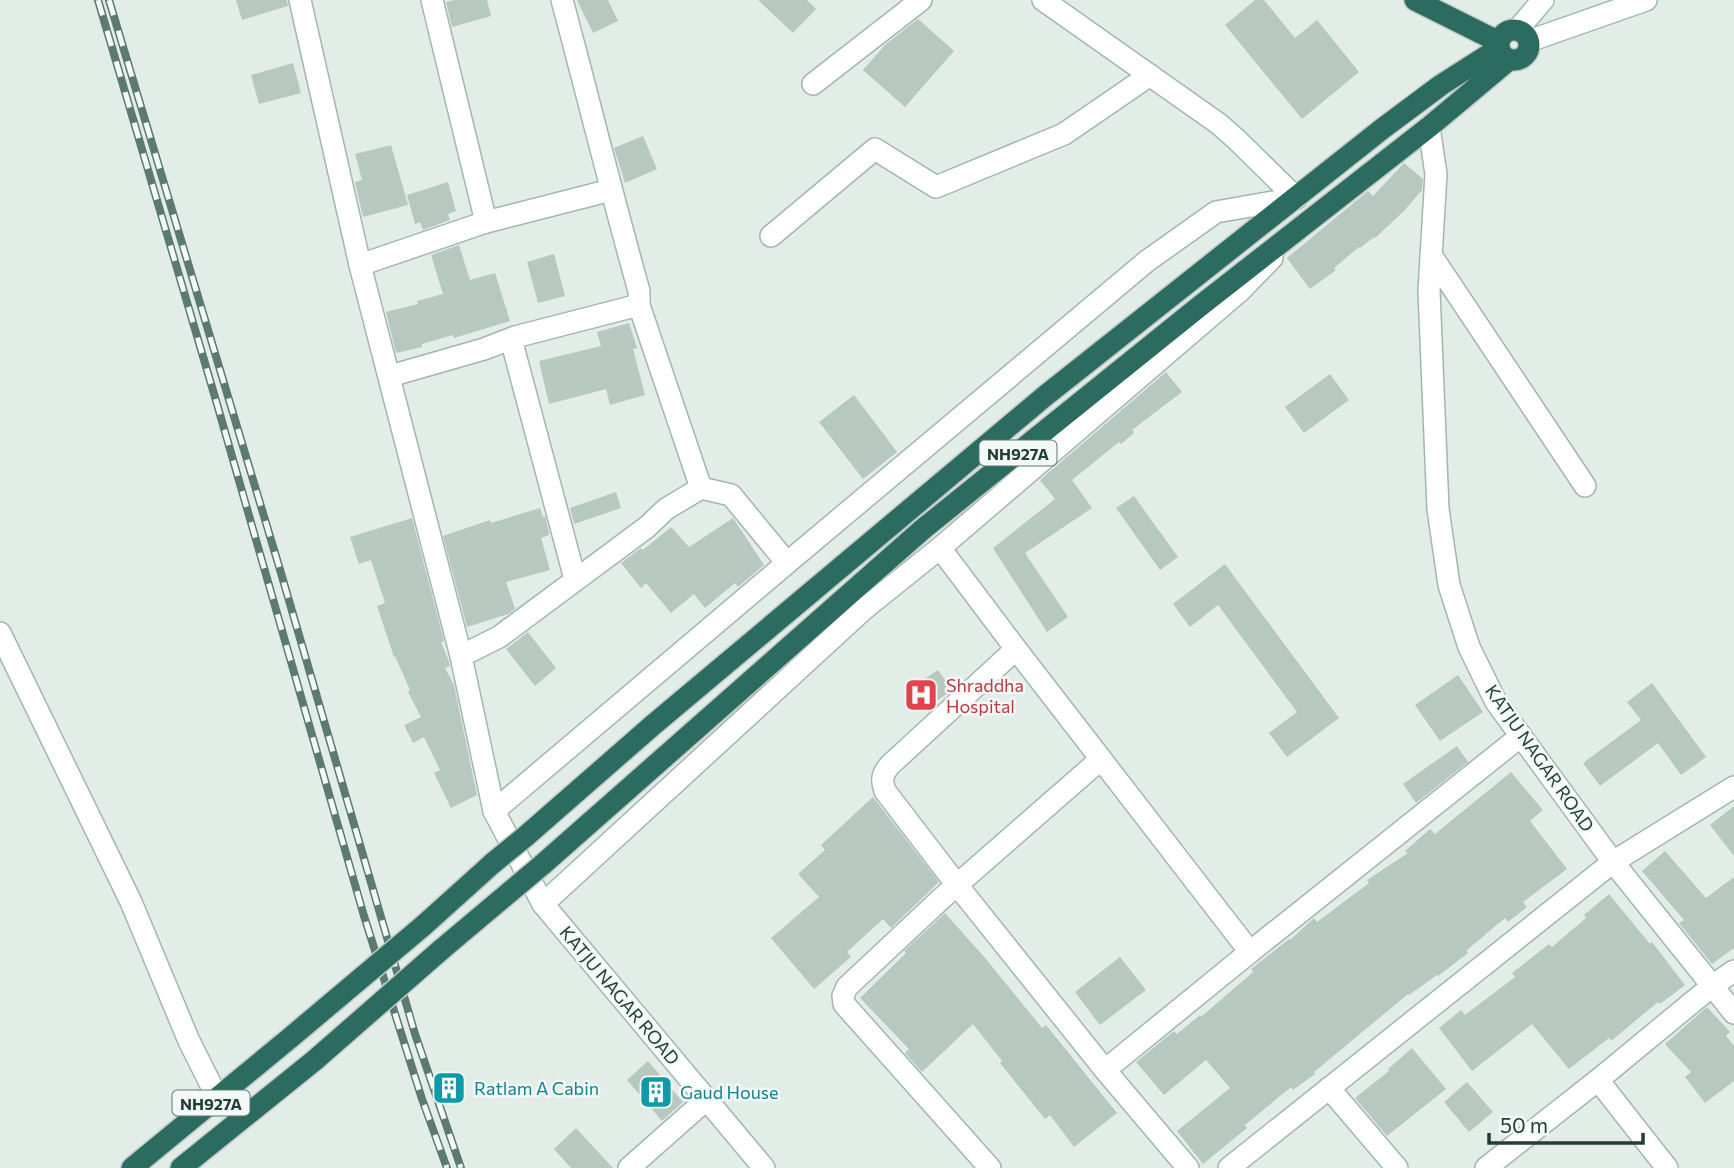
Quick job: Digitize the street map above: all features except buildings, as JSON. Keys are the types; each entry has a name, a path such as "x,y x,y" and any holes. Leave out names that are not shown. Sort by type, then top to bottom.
{"highway":[{"path":"1415,0 1510,42"},
{"path":"1444,0 1510,42"},
{"name":"NH927A","path":"181,1168 315,1059 542,865 923,529 1429,127 1510,42"},
{"name":"NH927A","path":"132,1168 423,926 664,716 1045,396 1441,85 1510,42"}],"street":[{"name":"KATJU NAGAR ROAD","path":"300,0 360,265 461,656 494,811 543,904 764,1168"},
{"path":"432,0 486,222"},
{"path":"562,0 639,291 639,305 701,488"},
{"path":"813,84 921,0"},
{"path":"1043,0 1219,124 1296,198"},
{"path":"1510,42 1543,0"},
{"path":"1510,42 1646,0"},
{"path":"771,236 875,149 936,187 1063,134 1150,75"},
{"name":"KATJU NAGAR ROAD","path":"1429,127 1436,174 1429,291 1438,509 1449,585 1469,647 1496,702 1614,862 1734,1013"},
{"path":"360,265 486,222 611,190"},
{"path":"494,811 1147,261 1216,212 1296,198"},
{"path":"543,904 863,609 940,548 1241,290 1308,222"},
{"path":"1431,255 1586,486"},
{"path":"390,376 511,339 639,305"},
{"path":"511,339 575,579"},
{"path":"461,656 499,637 647,527 666,509 701,488 731,495 787,563"},
{"path":"940,548 1250,952"},
{"path":"0,633 131,902 189,1041 217,1097"},
{"path":"1016,649 890,765 881,781 885,791 957,885 1105,1070 1188,1168"},
{"path":"1105,1070 1521,736"},
{"path":"990,1168 845,1004 843,996 847,987 957,885 1101,759"},
{"path":"1229,1168 1614,862 1734,787"},
{"path":"1486,1168 1734,971"},
{"path":"1598,1080 1667,1168"},
{"path":"1329,1088 1397,1168"},
{"path":"629,1168 707,1099"}],"railway":[{"path":"98,0 364,916 422,1099 447,1168"},
{"path":"109,0 281,573 415,1034 461,1168"}],"place":[{"name":"Shraddha Hospital","path":"921,695"},
{"name":"Ratlam A Cabin","path":"449,1088"},
{"name":"Gaud House","path":"656,1092"}]}
